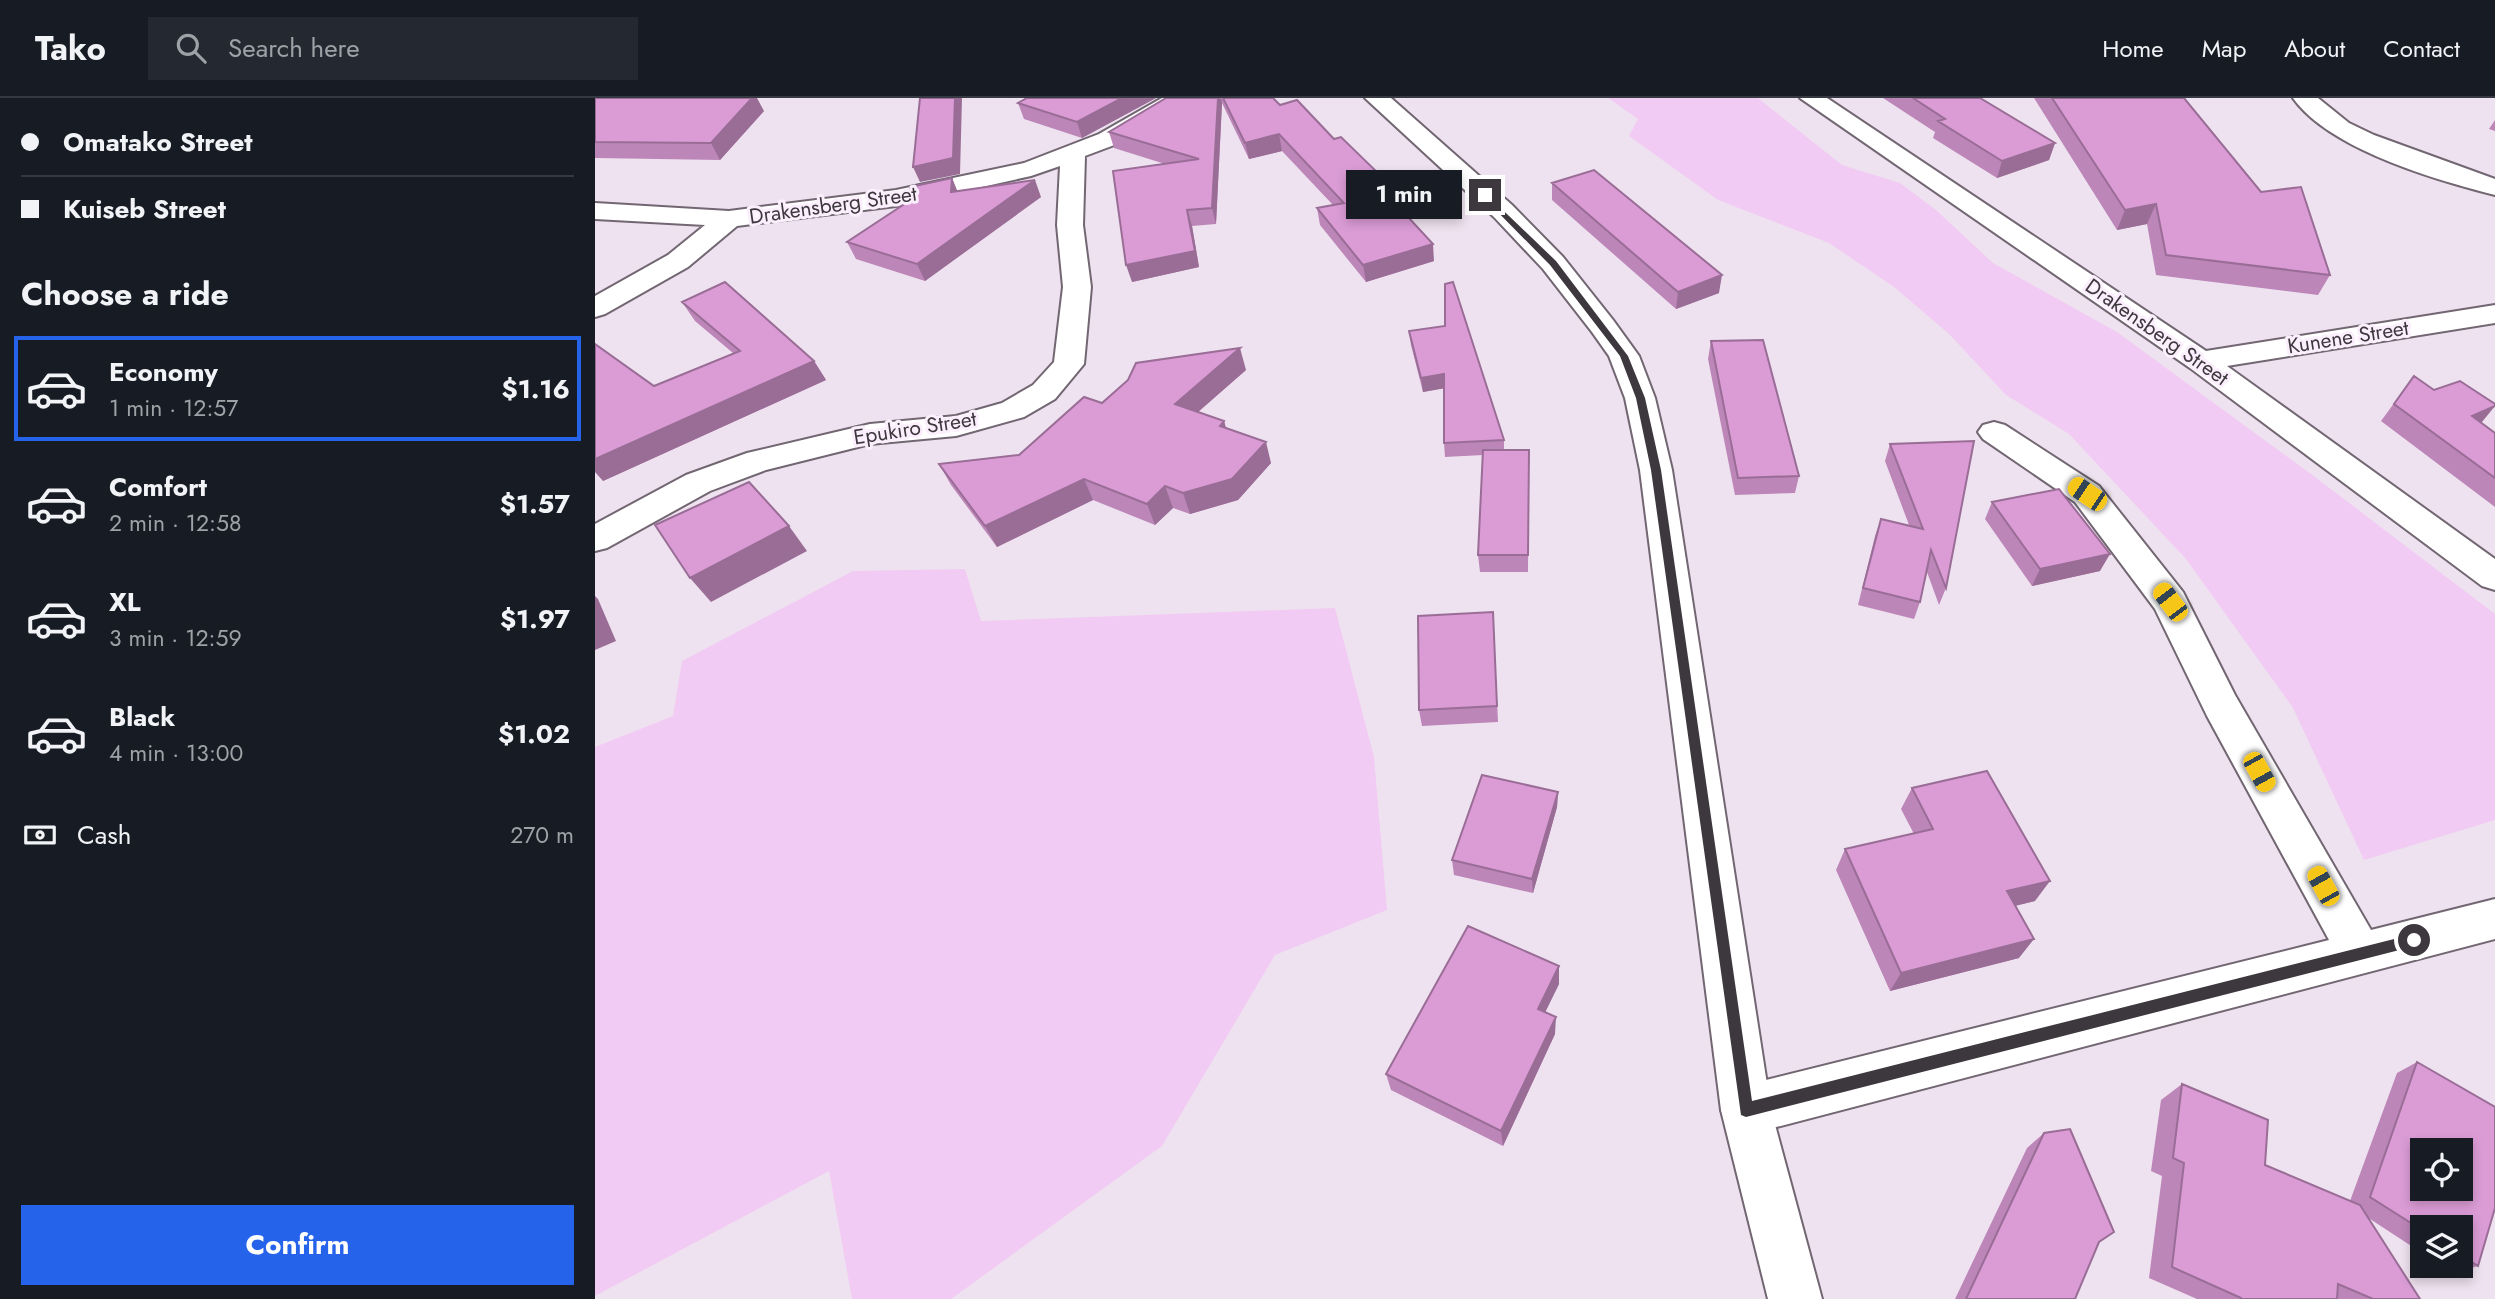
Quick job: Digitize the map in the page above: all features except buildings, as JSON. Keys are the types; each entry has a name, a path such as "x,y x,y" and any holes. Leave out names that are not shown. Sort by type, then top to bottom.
{"street":[{"name":"Drakensberg Street","path":"595,211 729,219 896,198 1031,169 1108,139 1179,98"},
{"path":"1377,98 1503,211 1553,263 1624,356 1640,398 1656,470 1746,1110 1795,1299"},
{"name":"Drakensberg Street","path":"1812,98 2201,361 2495,577"},
{"path":"2305,98 2313,109 2339,127 2396,153 2495,187"},
{"name":"Epukiro Street","path":"595,539 698,483 758,461 870,434 957,426 1013,410 1044,391 1069,364 1077,287 1069,225 1073,153"},
{"path":"595,308 678,261 729,219"},
{"name":"Kunene Street","path":"2201,361 2495,314"},
{"path":"1994,432 2087,494 2170,602 2221,705 2361,954"},
{"path":"1746,1110 2495,919"}],"shaded area":[{"path":"1608,98 1758,98 1842,165 1900,183 1936,210 1993,263 2117,332 2319,480 2495,614 2495,820 2364,860 2293,708 2186,559 2069,434 2006,395 1949,334 1894,287 1829,243 1718,200 1629,136 1638,119"},
{"path":"965,569 981,621 1335,608 1374,757 1387,910 1275,955 1162,1146 951,1299 852,1299 829,1171 595,1296 595,747 673,716 682,661 853,571"}],"route":[{"path":"1485,195 1553,263 1603,326 1624,356 1640,398 1656,470 1746,1110 2414,940"}]}
